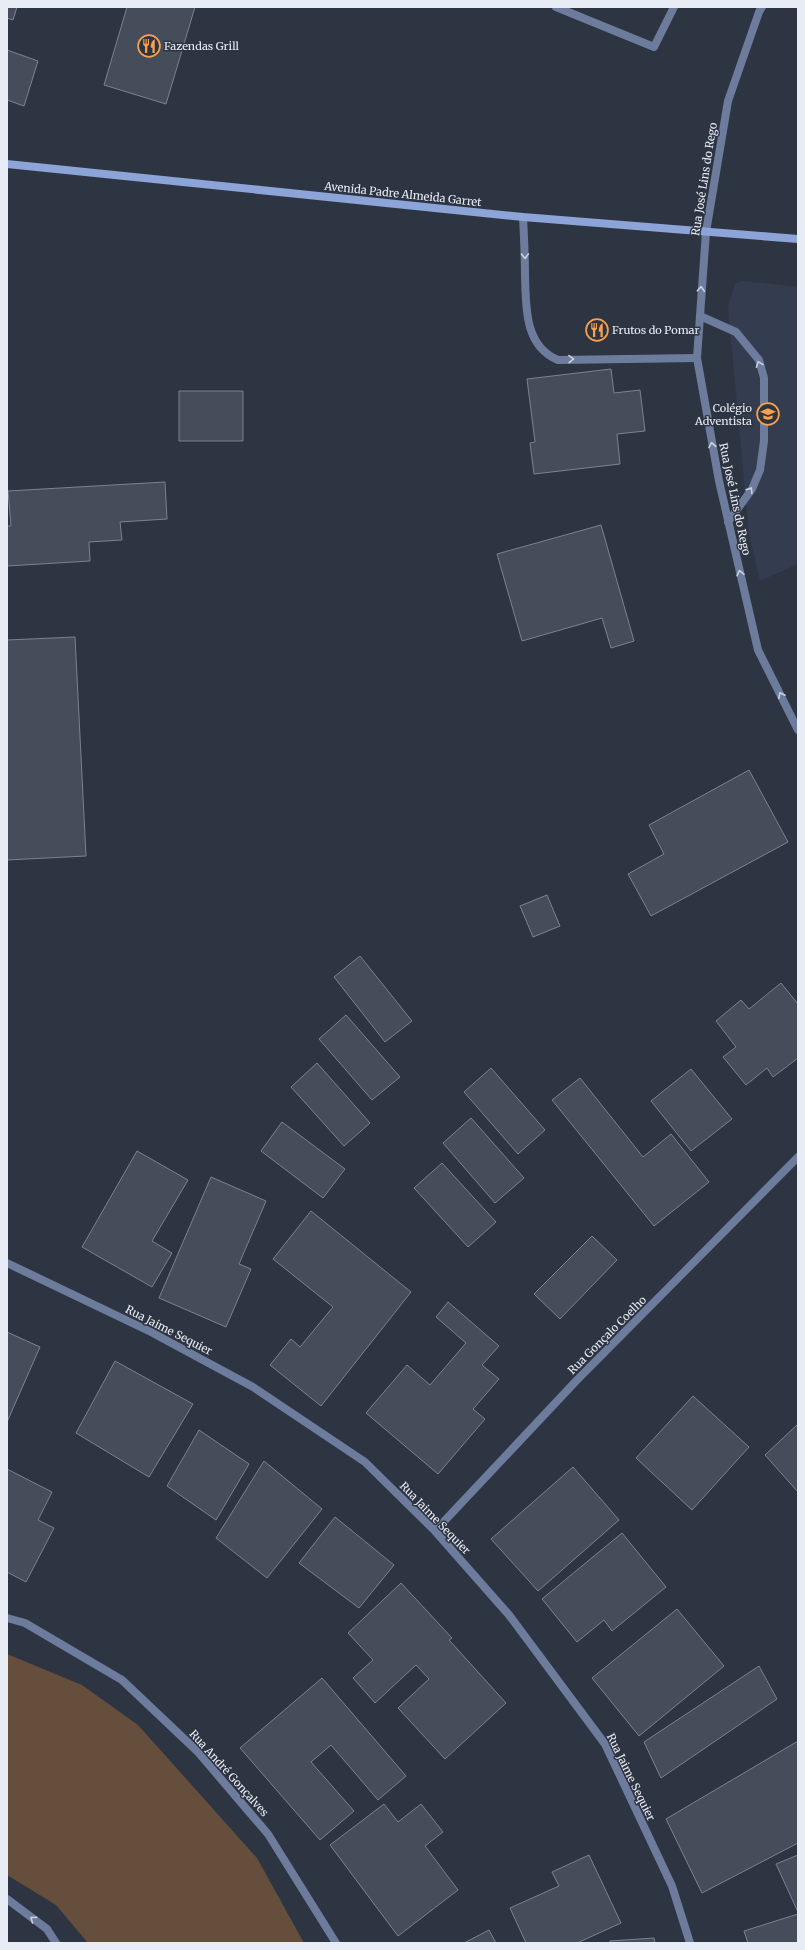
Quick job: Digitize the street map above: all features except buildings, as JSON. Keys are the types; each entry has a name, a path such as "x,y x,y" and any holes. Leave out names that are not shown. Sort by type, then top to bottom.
{"main road":[{"name":"Avenida Padre Almeida Garret","path":"7,164 523,217 798,239"}],"street":[{"path":"556,7 654,47 674,7"},
{"name":"Rua José Lins do Rego","path":"762,7 728,101 706,232 698,358 719,481 758,650 798,730"},
{"path":"523,217 526,315 536,342 548,355 558,360 698,358"},
{"path":"700,316 736,332 759,360 764,378 764,441 760,470 752,488 728,522"},
{"name":"Rua Gonçalo Coelho","path":"435,1531 577,1380 798,1157"},
{"name":"Rua Jaime Sequier","path":"7,1262 151,1332 252,1387 365,1462 435,1531 508,1614 605,1744 672,1886 690,1943"},
{"name":"Rua André Gonçalves","path":"7,1618 25,1623 122,1680 197,1752 268,1834 336,1943"},
{"path":"7,1899 46,1929 56,1943"}],"shaded area":[{"name":"Colégio Adventista","path":"743,281 798,287 798,564 760,581 749,533 728,307 735,284"},
{"path":"7,1654 82,1685 138,1725 257,1858 304,1943 88,1943 56,1905 7,1875"}],"place":[{"name":"Fazendas Grill","path":"149,46"},
{"name":"Frutos do Pomar","path":"597,330"},
{"name":"Colégio Adventista","path":"768,414"}]}
